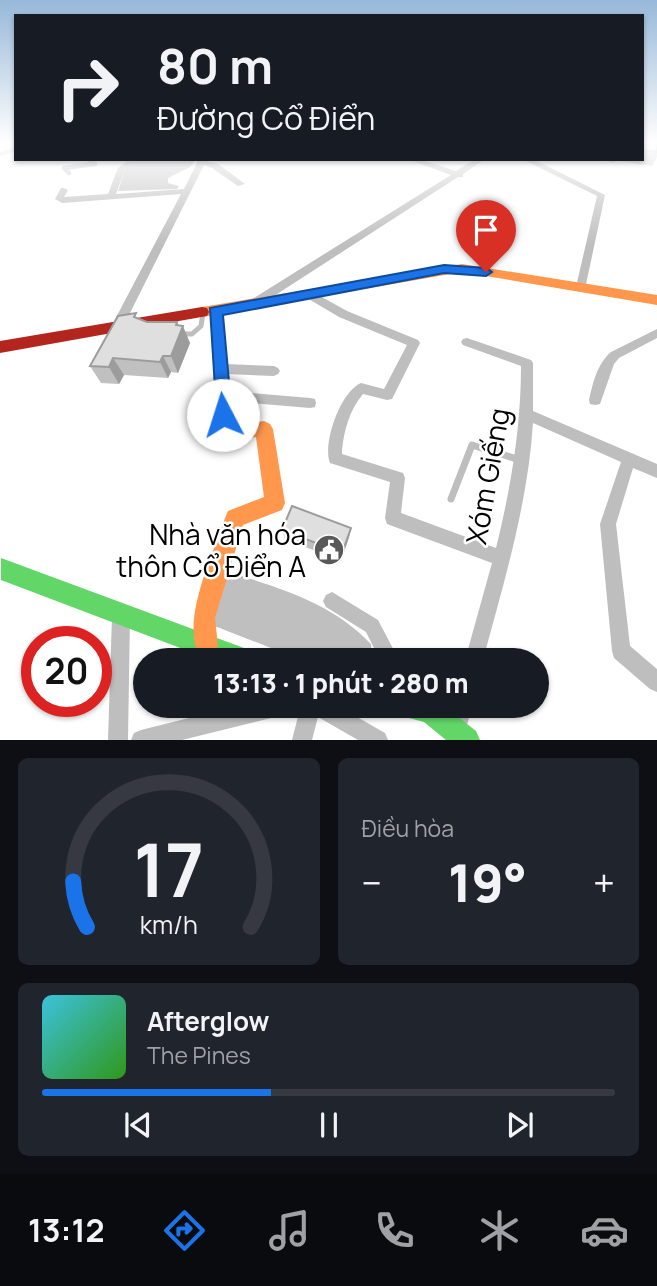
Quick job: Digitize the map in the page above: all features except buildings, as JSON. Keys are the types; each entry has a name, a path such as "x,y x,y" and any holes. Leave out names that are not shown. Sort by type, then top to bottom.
{"street":[{"path":"112,194 119,177"},
{"path":"117,327 193,177"},
{"path":"231,177 238,181"},
{"path":"253,304 291,276 457,177"},
{"path":"560,177 601,198 581,287"},
{"path":"64,190 59,199 186,191"},
{"path":"0,347 117,327 153,326 209,312 462,268 657,300"},
{"path":"311,295 343,314 414,343 387,395 361,387 353,394 334,447 335,458 398,478 393,518 501,558"},
{"path":"209,312 221,396 310,403"},
{"path":"595,400 604,363 617,352 657,333"},
{"name":"Xóm Giếng","path":"467,342 527,363 529,415 501,558 477,648"},
{"path":"219,369 274,371"},
{"path":"529,415 657,471"},
{"path":"206,646 204,618 235,519 275,503 264,429 225,433"},
{"path":"629,459 608,524 621,651 657,682"},
{"path":"1,569 211,648"},
{"path":"332,601 372,626 384,648"},
{"path":"118,740 121,616"},
{"path":"141,740 230,718"},
{"path":"302,740 309,718"},
{"path":"337,718 378,740"},
{"path":"439,718 461,736"},
{"path":"461,736 462,718"}],"lane":[{"path":"169,334 191,334 201,326 209,312"},
{"path":"221,396 225,433"},
{"path":"451,499 472,445 522,460"}],"shaded area":[{"path":"123,177 171,177 168,183 179,186 177,189 118,191"},
{"path":"223,570 321,606 355,629 371,644 371,648 271,648 212,625"}],"traffic: fast":[{"path":"1,569 212,648"},
{"path":"439,718 467,740"}],"traffic: slow":[{"path":"202,312 462,268 657,300"},
{"path":"206,646 204,618 235,518 275,503 264,429 225,433"}],"traffic: jam":[{"path":"0,347 202,312"}],"place":[{"name":"Nhà văn hóa thôn Cổ Điển A","path":"329,550"}],"route":[{"path":"223,415 215,311 348,289 444,269 462,268 486,272"}]}
